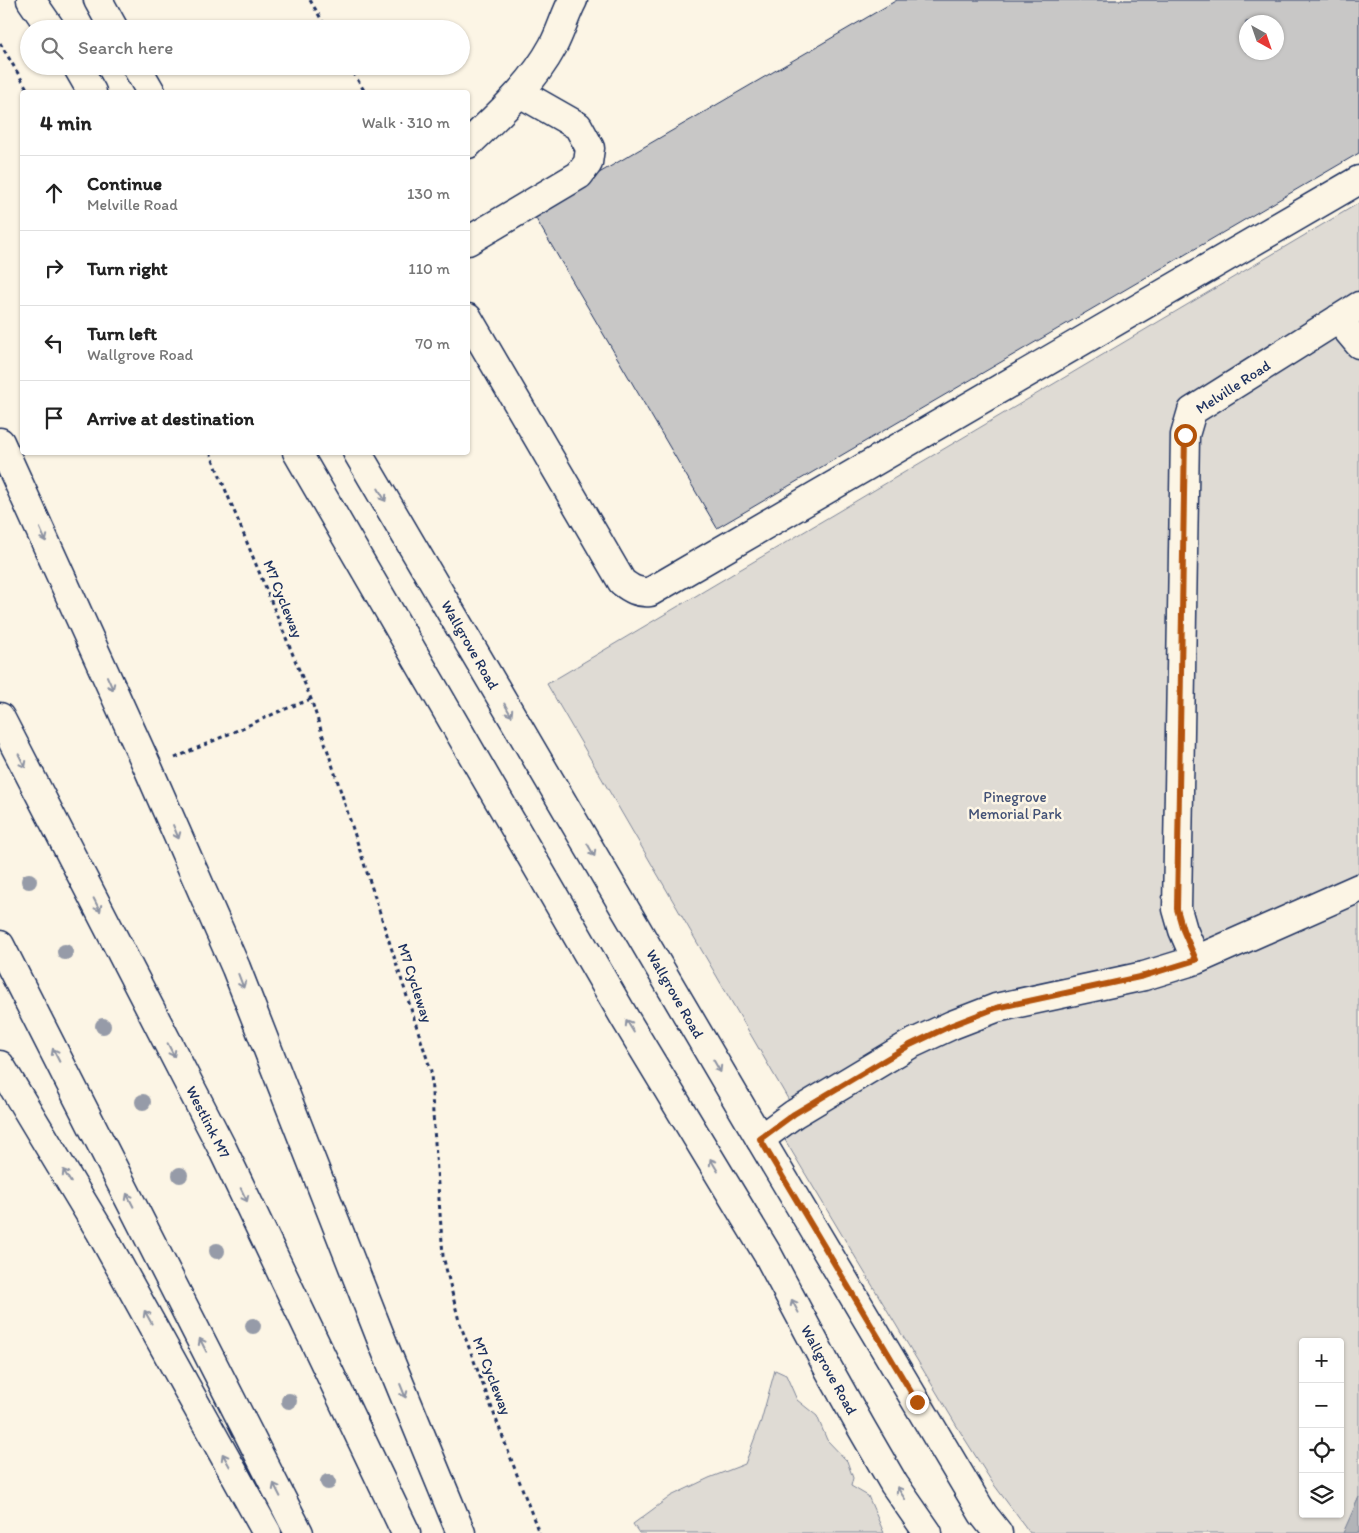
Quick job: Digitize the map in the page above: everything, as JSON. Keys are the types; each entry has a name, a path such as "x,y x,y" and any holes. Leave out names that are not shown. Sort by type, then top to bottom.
{"main road":[{"path":"31,0 45,20"},
{"path":"40,0 51,20"},
{"path":"98,0 109,20"},
{"path":"470,142 533,78 554,45 566,12 573,0"},
{"path":"82,75 91,90"},
{"path":"141,75 150,90"},
{"path":"470,123 518,95"},
{"path":"470,240 579,175 588,163 590,148 578,126 518,95"},
{"path":"470,321 622,582 631,589 640,592 650,592 1359,180"},
{"path":"1348,313 1359,344"},
{"name":"Melville Road","path":"1196,960 1183,930 1177,909 1185,435 1192,411 1348,313"},
{"path":"0,442 149,770 236,968 384,1346 461,1533"},
{"name":"Wallgrove Road","path":"298,455 626,1020 768,1256 828,1368 894,1484 928,1533"},
{"name":"Wallgrove Road","path":"359,455 760,1139 983,1514 998,1533"},
{"name":"Westlink M7","path":"0,717 222,1148 406,1533"},
{"path":"760,1139 794,1114 910,1045 952,1025 996,1008 1144,976 1196,960 1359,888"},
{"path":"0,945 299,1533"},
{"path":"0,1065 100,1231 267,1533"}],"path":[{"path":"310,0 322,20"},
{"path":"0,43 28,90"},
{"path":"355,75 364,90"},
{"name":"M7 Cycleway","path":"211,455 312,699 431,1071 443,1256 459,1321 539,1533"},
{"path":"149,770 278,712 312,699"}],"green space":[{"name":"Pinegrove Memorial Park","path":"1359,203 1359,1497 1356,1504 1359,1533 1030,1533 992,1482 961,1433 785,1140 802,1123 547,684"},
{"path":"775,1370 786,1375 797,1400 817,1416 827,1440 847,1461 853,1478 851,1486 868,1496 884,1533 639,1533 633,1524 671,1496 745,1464 761,1421"}],"shaded area":[{"path":"1359,1497 1359,1533 1343,1533"}],"building":[{"path":"897,0 1359,0 1359,153 717,528 532,212"}],"route":[{"path":"917,1402 760,1139 794,1114 910,1045 952,1025 996,1008 1144,976 1196,960 1183,930 1177,909 1185,435"}]}
